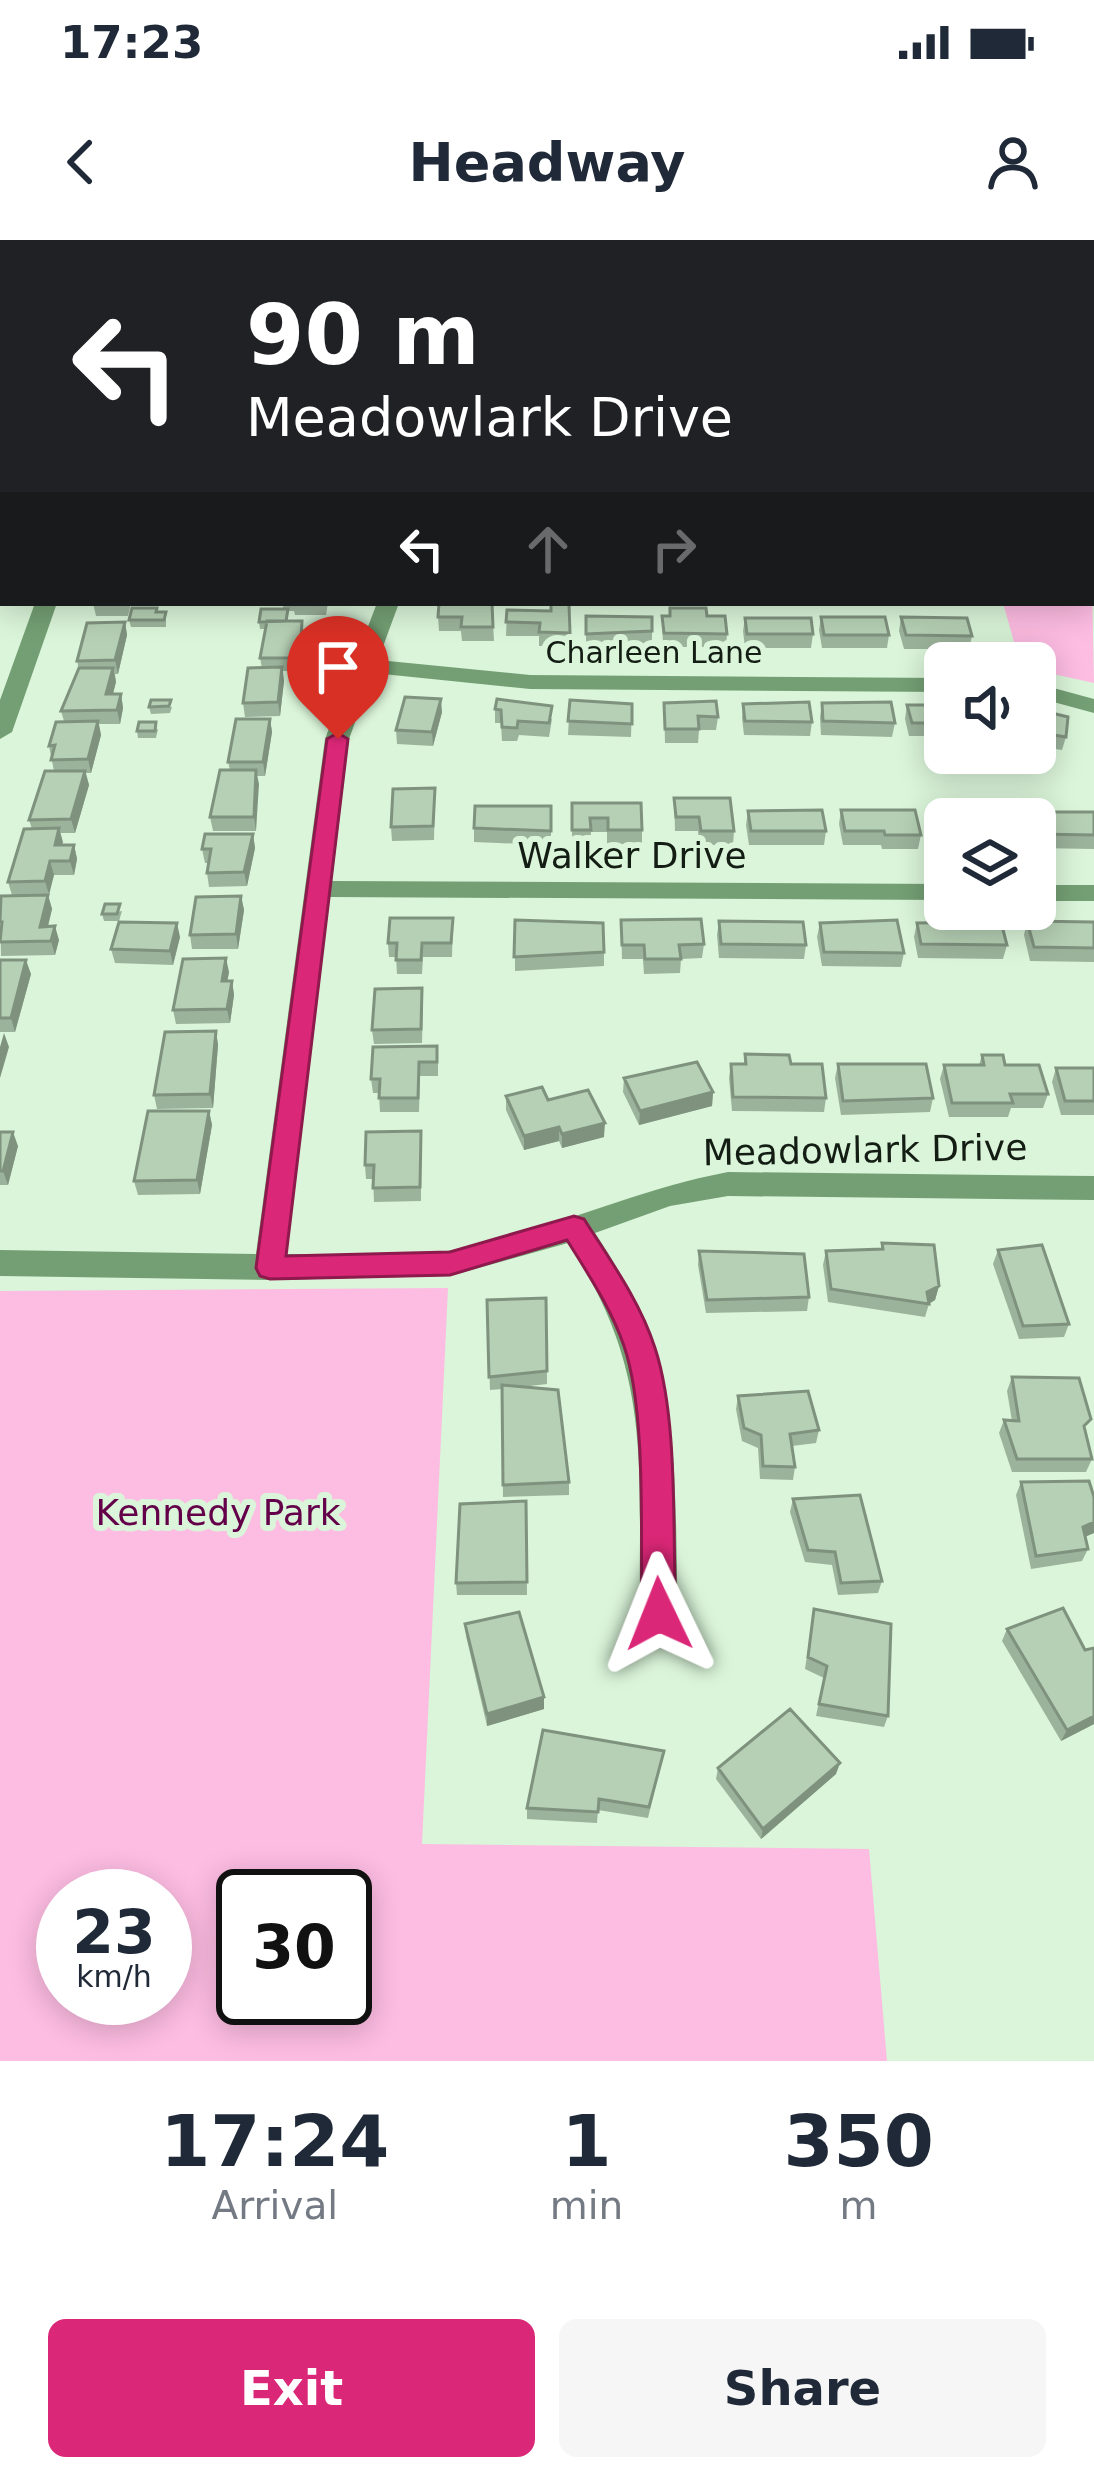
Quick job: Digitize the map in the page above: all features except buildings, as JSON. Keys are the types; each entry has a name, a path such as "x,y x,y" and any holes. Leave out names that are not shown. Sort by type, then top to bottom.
{"street":[{"path":"0,732 11,672 44,606"},
{"path":"270,1268 338,739 387,606"},
{"name":"Charleen Lane","path":"363,665 530,682 924,685"},
{"path":"1056,696 1094,706"},
{"name":"Walker Drive","path":"318,889 924,892"},
{"path":"1056,893 1094,893"},
{"name":"Meadowlark Drive","path":"0,1263 270,1268 450,1263 668,1195 728,1184 1094,1188"},
{"path":"574,1227 623,1307 641,1350 650,1405 659,1614"}],"green space":[{"path":"1004,606 1092,606 1094,683 1056,675 1056,642 1014,642"},
{"name":"Kennedy Park","path":"448,1288 422,1844 869,1849 887,2061 0,2061 0,1291"}],"route":[{"path":"338,739 270,1268 450,1263 574,1227 623,1307 641,1350 650,1405 659,1614"}]}
